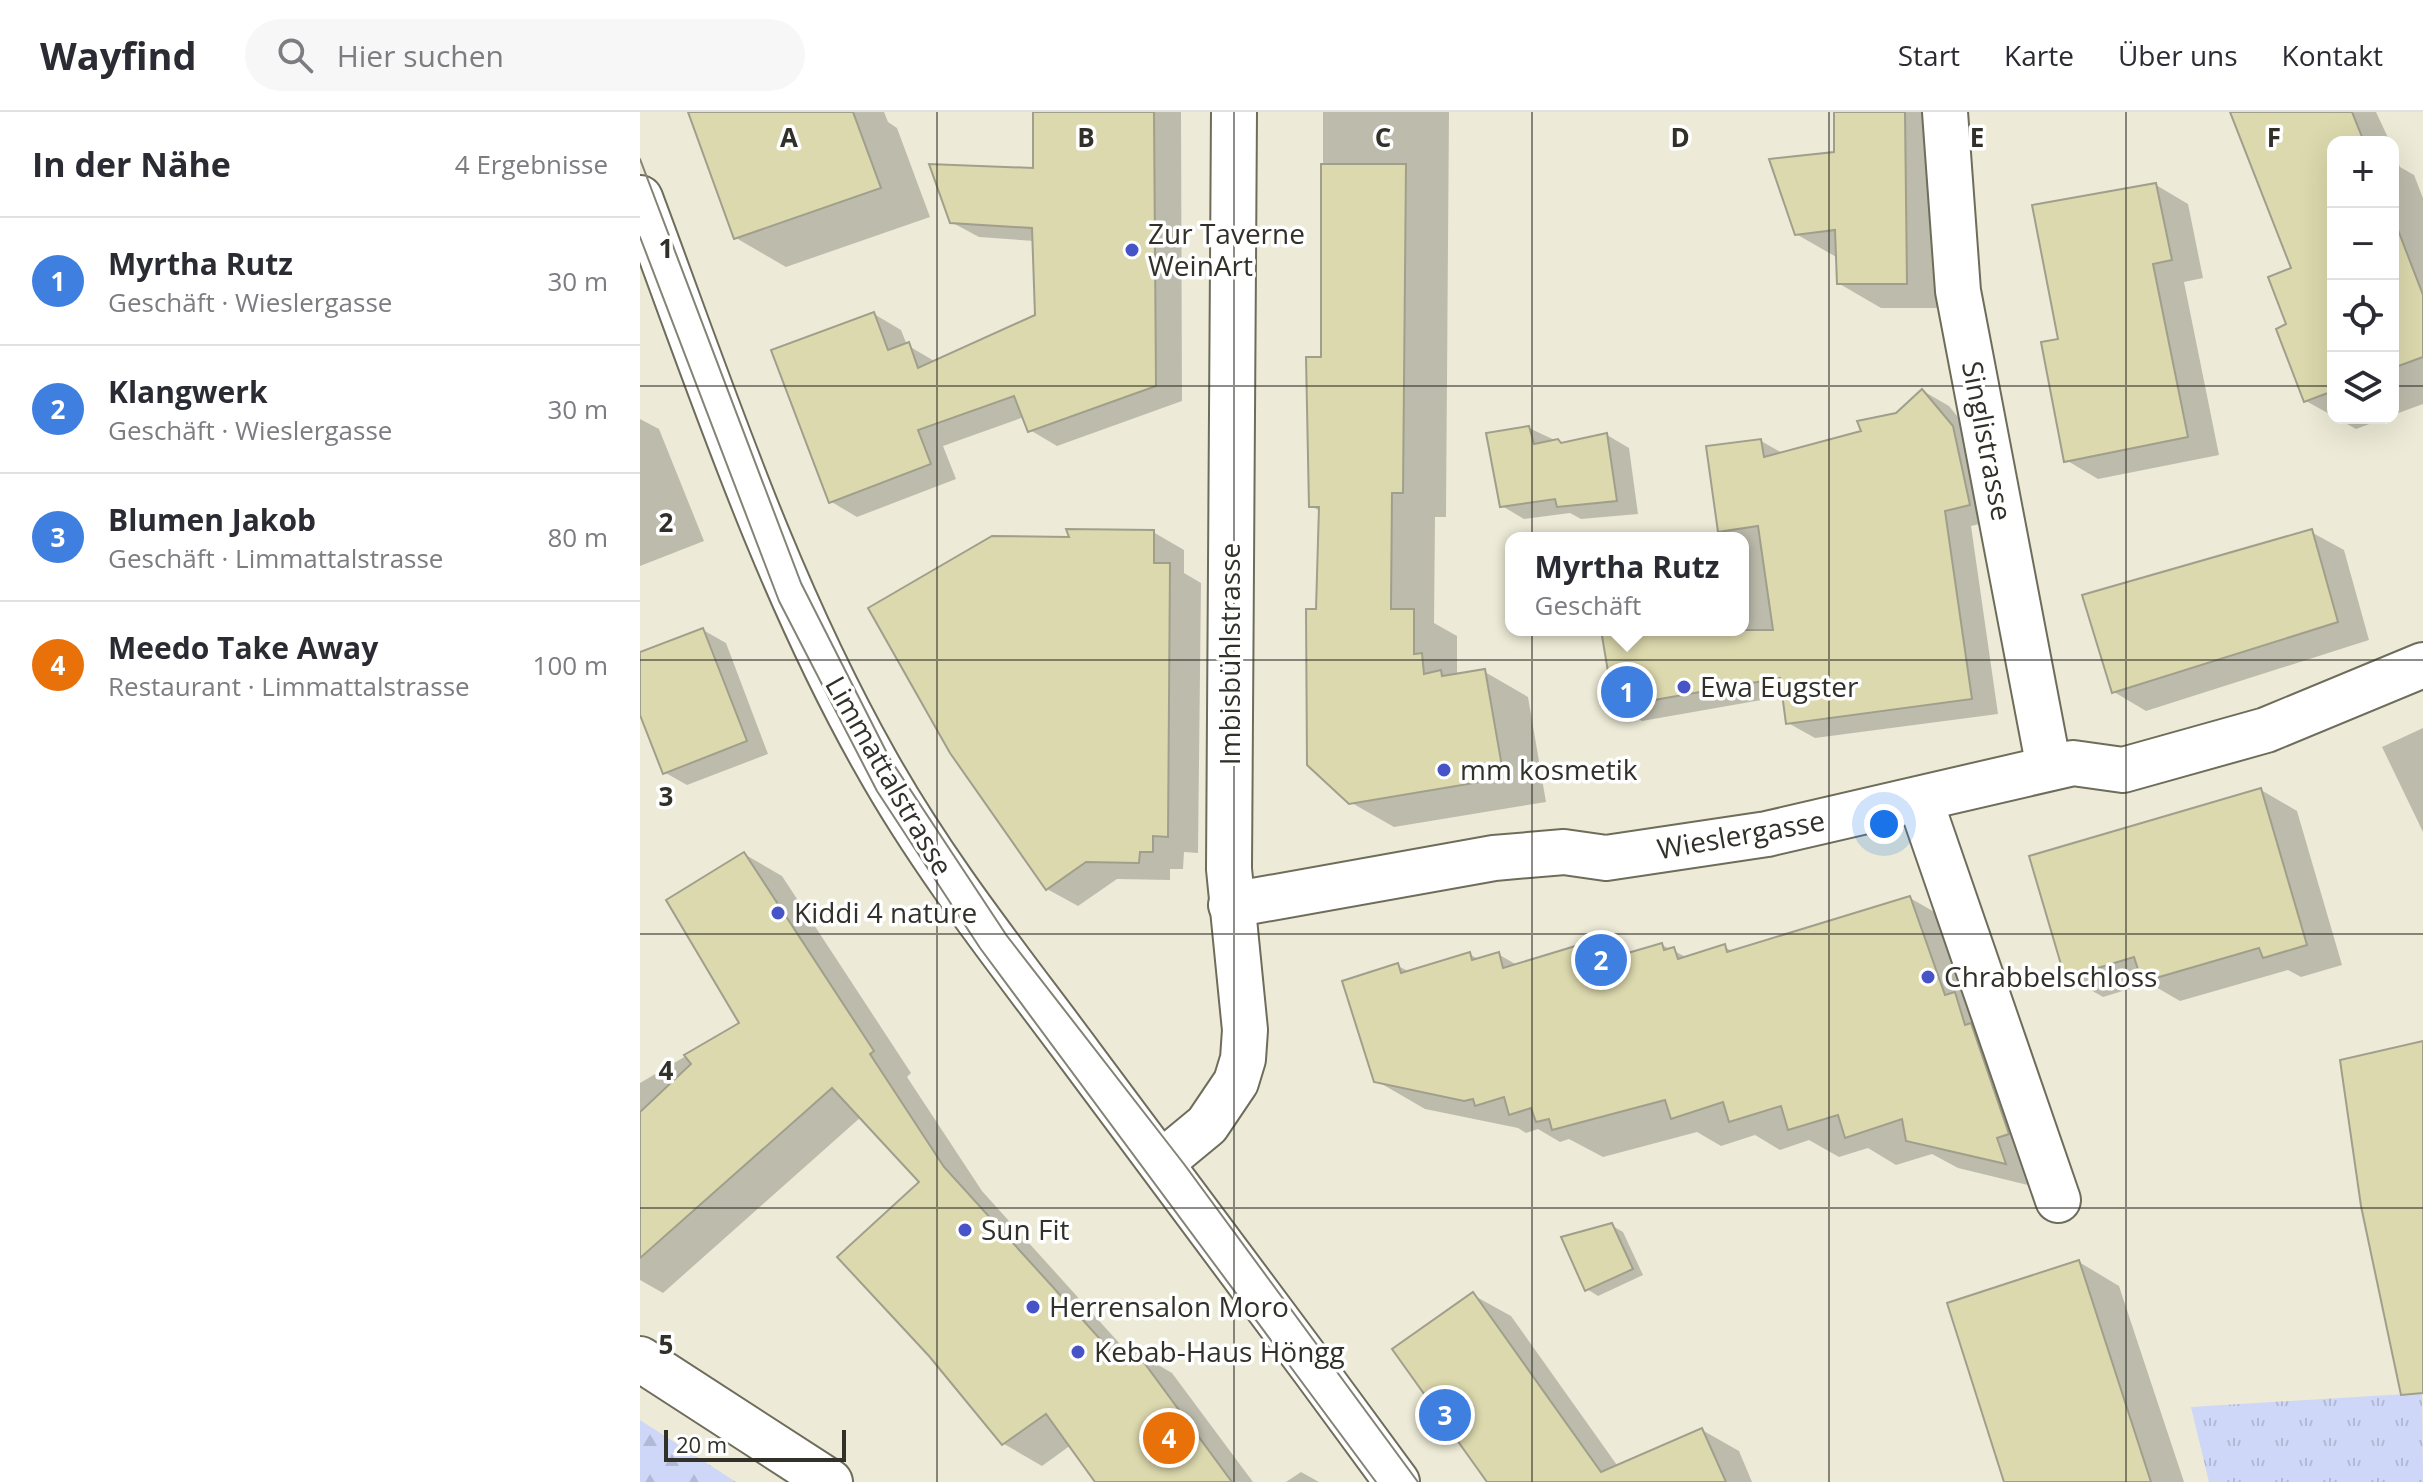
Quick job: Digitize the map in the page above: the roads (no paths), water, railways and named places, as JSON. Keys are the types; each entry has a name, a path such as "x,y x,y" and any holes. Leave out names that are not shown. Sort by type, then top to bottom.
{"street":[{"name":"Imbisbühlstrasse","path":"1161,1163 1207,1125 1236,1082 1243,1059 1245,1030 1231,905 1229,854 1234,112"},
{"name":"Singlistrasse","path":"1945,112 1958,291 2049,768"},
{"name":"Limmattalstrasse","path":"640,198 774,552 836,688 875,763 954,886 1397,1482"},
{"name":"Wieslergasse","path":"1231,905 1494,858 1564,852 1606,858 1767,834 2073,763 2123,770 2266,730 2423,665"},
{"path":"1920,800 2058,1200"},
{"path":"640,1359 830,1482"}],"tram line":[{"path":"640,159 801,583 890,759 1007,936 1184,1164 1418,1482"},
{"path":"640,237 779,601 877,791 980,948 1376,1482"}],"place":[{"name":"Zur Taverne WeinArt","path":"1132,250"},
{"name":"Ewa Eugster","path":"1684,687"},
{"name":"Myrtha Rutz","path":"1627,692"},
{"name":"mm kosmetik","path":"1444,770"},
{"name":"Kiddi 4 nature","path":"778,913"},
{"name":"Klangwerk","path":"1601,960"},
{"name":"Chrabbelschloss","path":"1928,977"},
{"name":"Sun Fit","path":"965,1230"},
{"name":"Herrensalon Moro","path":"1033,1307"},
{"name":"Kebab-Haus Höngg","path":"1078,1352"},
{"name":"Blumen Jakob","path":"1445,1415"},
{"name":"Meedo Take Away","path":"1169,1438"}]}
